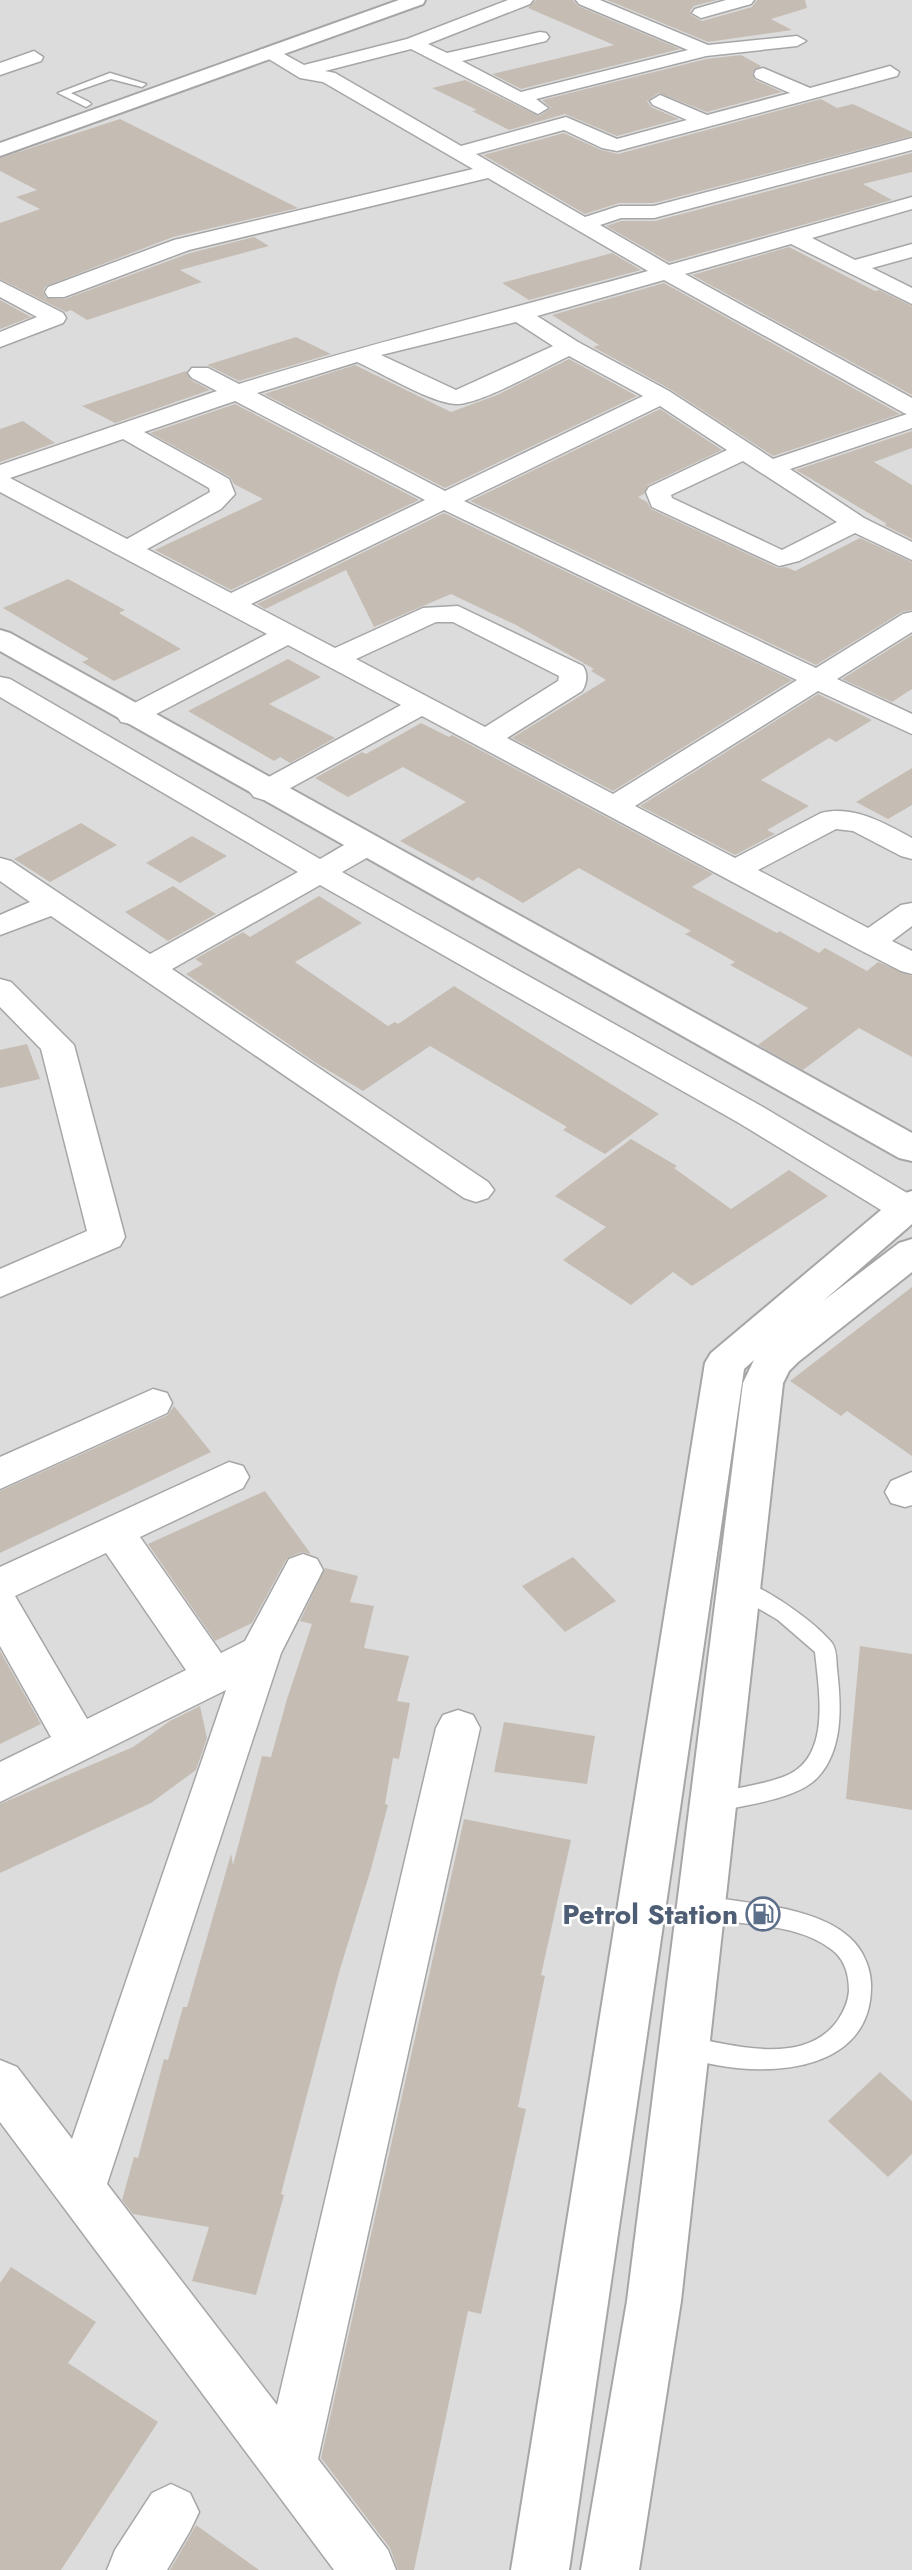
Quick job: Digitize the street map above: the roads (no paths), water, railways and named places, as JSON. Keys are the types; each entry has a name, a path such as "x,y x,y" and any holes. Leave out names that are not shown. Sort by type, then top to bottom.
{"street":[{"path":"0,134 378,0"},
{"path":"0,150 416,0"},
{"path":"304,73 414,43 524,0"},
{"path":"585,0 706,51"},
{"path":"706,7 745,0"},
{"path":"446,59 540,37"},
{"path":"518,98 706,51 797,41"},
{"path":"414,43 566,123 614,145 890,72"},
{"path":"268,53 304,73 328,77 456,153 666,271 909,419"},
{"path":"0,69 34,57"},
{"path":"304,73 303,83 643,278 909,419"},
{"path":"763,74 808,94"},
{"path":"660,101 706,122"},
{"path":"456,153 566,123"},
{"path":"859,137 884,151"},
{"path":"584,224 619,212 654,212 912,144"},
{"path":"56,292 182,245 489,171"},
{"path":"619,212 625,198 651,191"},
{"path":"0,473 234,393 359,354 519,314 912,202"},
{"path":"888,209 912,221"},
{"path":"792,236 912,298"},
{"path":"853,267 912,250"},
{"path":"0,288 55,318 0,340"},
{"path":"519,314 661,397 855,523 912,552"},
{"path":"359,354 457,397 570,346"},
{"path":"200,373 443,500 912,725"},
{"path":"230,604 661,397"},
{"path":"770,468 909,419"},
{"path":"124,430 220,484 223,494 212,504 128,550"},
{"path":"744,451 658,492 661,502 779,558 790,556 855,523"},
{"path":"0,482 912,964"},
{"path":"334,659 432,614 458,614 573,671 572,685 486,739"},
{"path":"613,807 912,620"},
{"path":"131,716 288,634"},
{"path":"0,639 264,792 795,1081 912,1149"},
{"path":"5,694 751,1115 911,1219"},
{"path":"264,792 422,705"},
{"path":"734,871 832,819 861,823 912,850"},
{"path":"149,968 366,846"},
{"path":"0,867 476,1190"},
{"path":"0,926 54,903"},
{"path":"869,942 912,912"},
{"path":"0,989 57,1045 107,1237 0,1284"},
{"path":"610,2570 654,2301 766,1373 911,1219"},
{"path":"540,2570 725,1363 911,1219"},
{"path":"0,1474 153,1403"},
{"path":"0,1585 229,1478"},
{"path":"114,1532 213,1676"},
{"path":"80,2189 260,1653 303,1570"},
{"path":"0,1608 78,1744"},
{"path":"0,1783 260,1653"},
{"path":"290,2464 458,1728"},
{"path":"657,1810 713,1812"},
{"path":"0,2083 368,2570"},
{"path":"135,2570 171,2512"}],"lane":[{"path":"713,1812 797,1782 816,1765 824,1748 827,1724 825,1649 785,1614 739,1587"},
{"path":"685,2048 765,2058 803,2057 831,2044 843,2032 862,1996 861,1973 851,1953 823,1932 780,1919 701,1906"}],"place":[{"name":"Petrol Station","path":"763,1914"}]}
